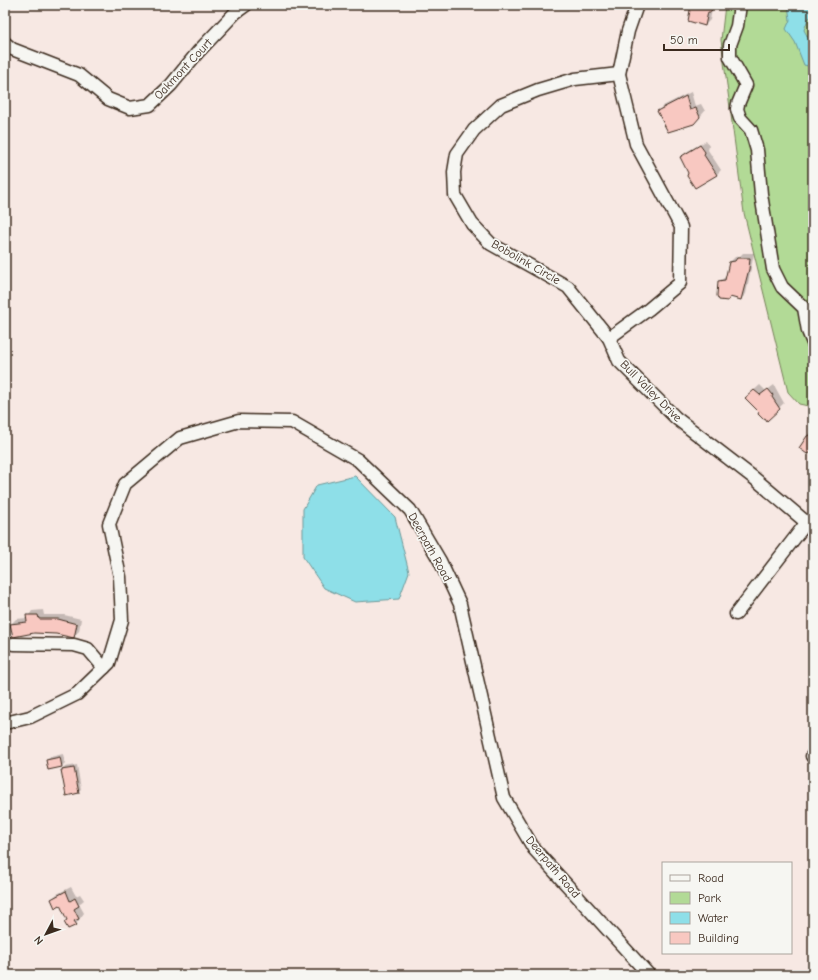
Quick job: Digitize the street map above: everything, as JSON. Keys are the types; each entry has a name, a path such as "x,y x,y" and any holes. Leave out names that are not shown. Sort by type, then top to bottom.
{"street":[{"name":"Oakmont Court","path":"5,43 12,49 79,75 108,99 130,108 150,105 171,85 198,52 235,13 246,5"},
{"path":"609,338 649,309 680,283 681,227 636,144 618,74 628,31 637,5"},
{"path":"740,5 737,26 732,38 730,51 733,64 746,85 746,89 738,104 738,114 751,130 757,150 761,194 773,269 782,287 804,308 808,331 813,343"},
{"name":"Bobolink Circle","path":"609,338 568,286 491,244 472,224 455,195 454,172 457,154 474,130 501,105 538,90 575,79 618,74"},
{"name":"Bull Valley Drive","path":"609,338 620,361 676,418 754,478 810,525"},
{"name":"Deerpath Road","path":"5,723 30,717 77,694 109,663 122,620 120,577 109,524 125,484 180,438 239,421 295,423 358,460 410,510 440,561 460,604 504,798 534,849 649,975"},
{"path":"736,614 810,525"},
{"path":"13,644 74,645 88,649 104,668"}],"green space":[{"path":"725,5 813,5 813,407 799,404 788,392 744,213 721,40"}],"water":[{"path":"788,5 813,5 813,15 808,19 804,30 813,47 813,65 804,65 795,42 786,29 790,20"},
{"path":"355,476 395,517 409,572 399,599 355,602 324,588 303,557 303,509 317,485"}],"building":[{"path":"691,5 712,5 711,12 708,12 705,26 688,21"},
{"path":"686,96 690,110 696,108 700,117 694,124 668,132 657,111"},
{"path":"700,145 705,152 704,155 717,175 695,188 687,176 688,173 680,157"},
{"path":"737,258 750,258 749,269 741,300 730,297 728,301 719,300 717,296 718,281 725,280 729,262 735,261"},
{"path":"768,389 773,395 772,397 780,409 767,421 758,414 759,412 745,398 754,390 760,395"},
{"path":"813,433 813,452 807,454 799,448 807,436"},
{"path":"26,615 38,615 39,619 58,619 77,624 74,638 56,634 34,633 13,637 10,624 27,622"},
{"path":"60,757 62,767 48,770 46,760"},
{"path":"74,768 79,793 66,796 61,770"},
{"path":"66,891 70,901 75,898 79,906 74,909 79,919 74,921 77,925 68,929 64,922 67,920 60,905 55,908 51,899"}]}
